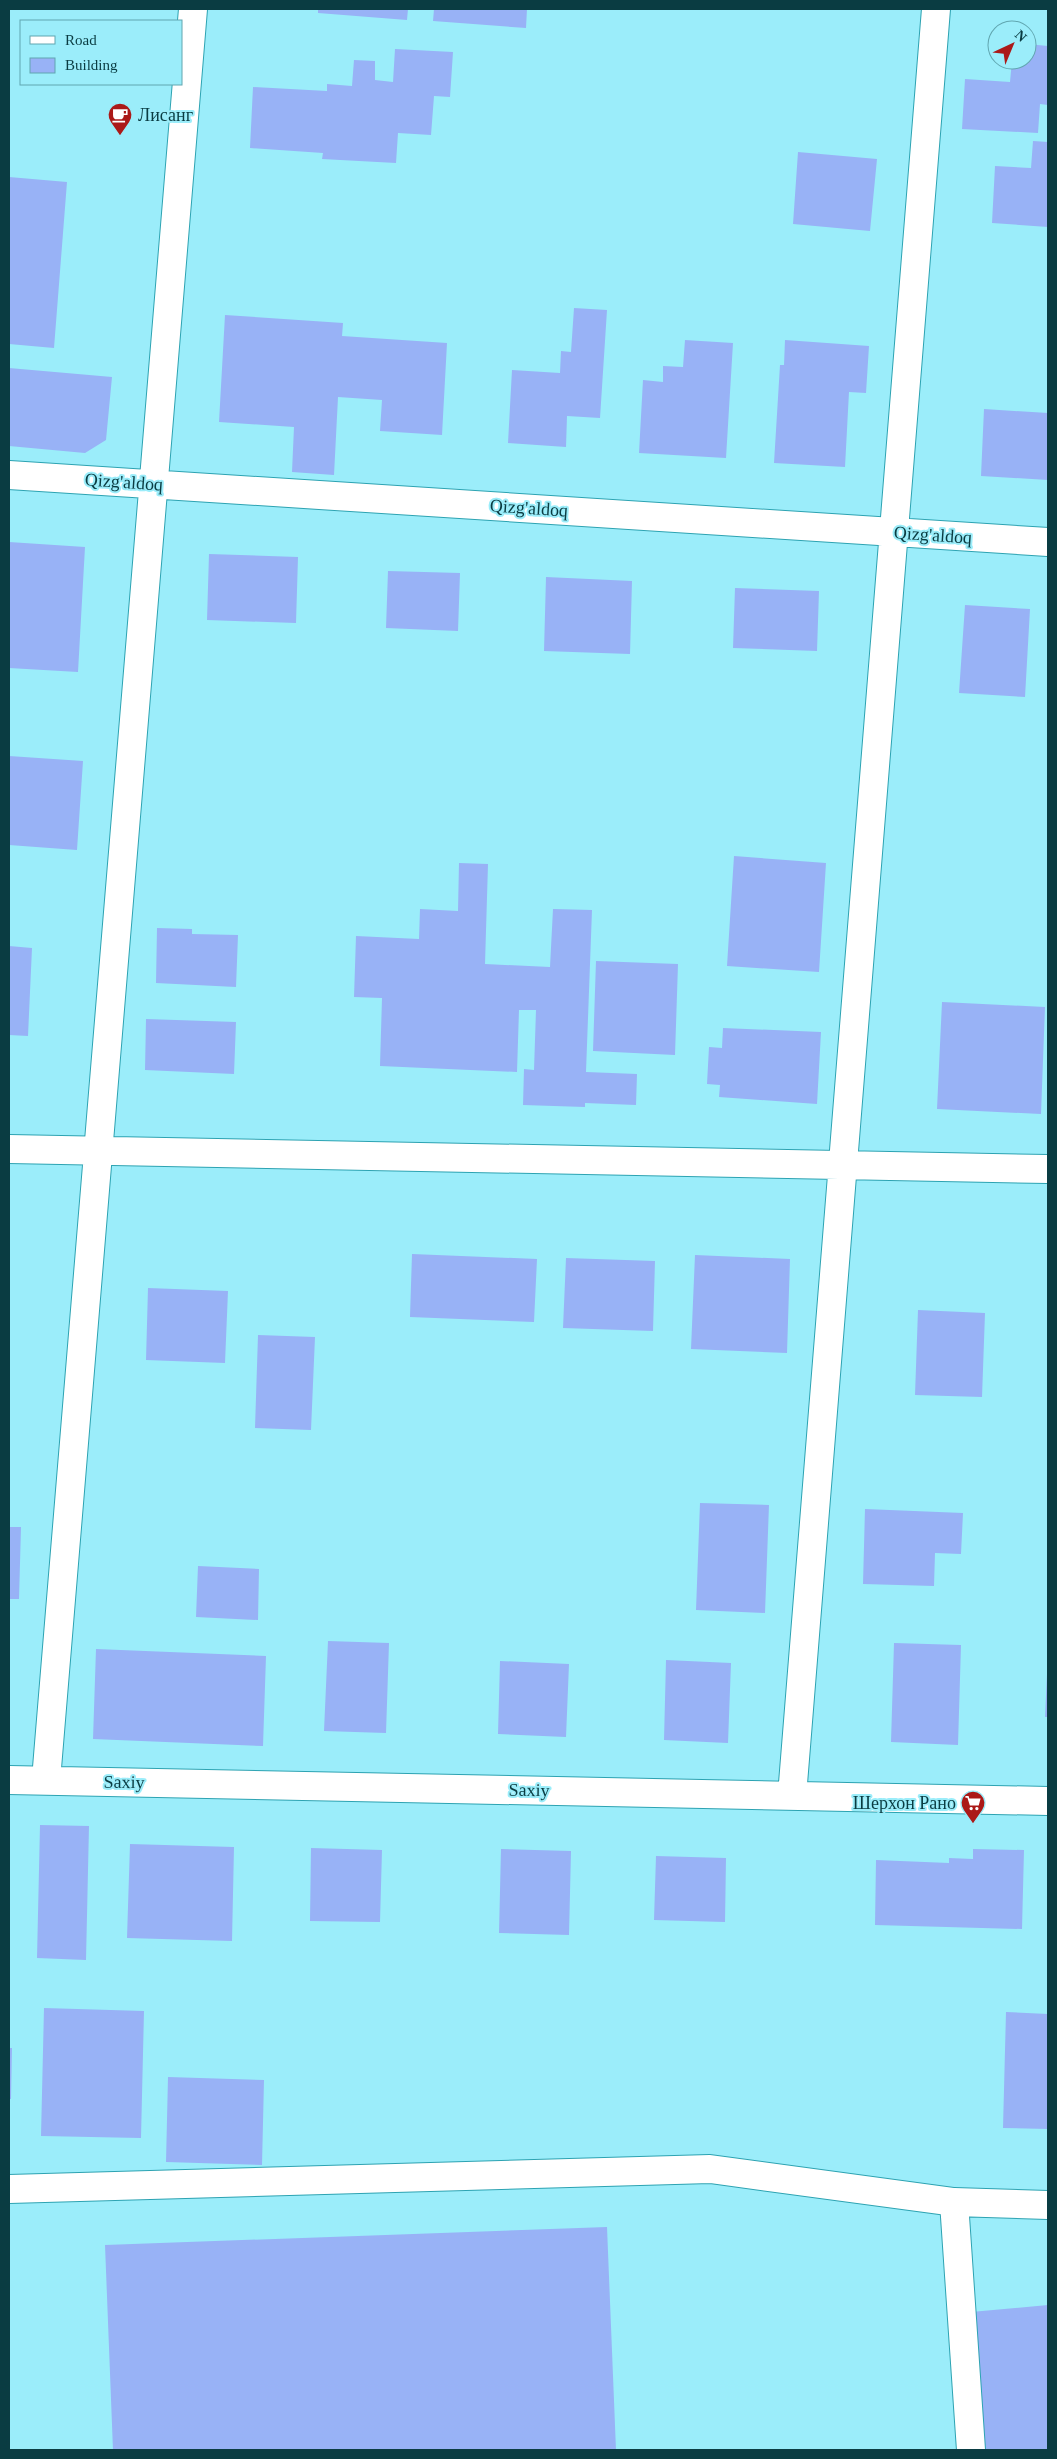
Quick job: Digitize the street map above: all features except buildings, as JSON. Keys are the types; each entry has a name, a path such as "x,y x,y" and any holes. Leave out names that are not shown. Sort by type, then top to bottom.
{"street":[{"path":"46,1780 192,9"},
{"path":"792,1796 936,9"},
{"name":"Qizg'aldoq","path":"9,475 1048,542"},
{"path":"9,1149 1048,1169"},
{"name":"Saxiy","path":"9,1780 1048,1801"},
{"path":"9,2189 710,2169 954,2202 1048,2205"},
{"path":"954,2202 971,2450"}],"place":[{"name":"Лисанг","path":"120,136"},
{"name":"Шерхон Рано","path":"973,1824"}]}
